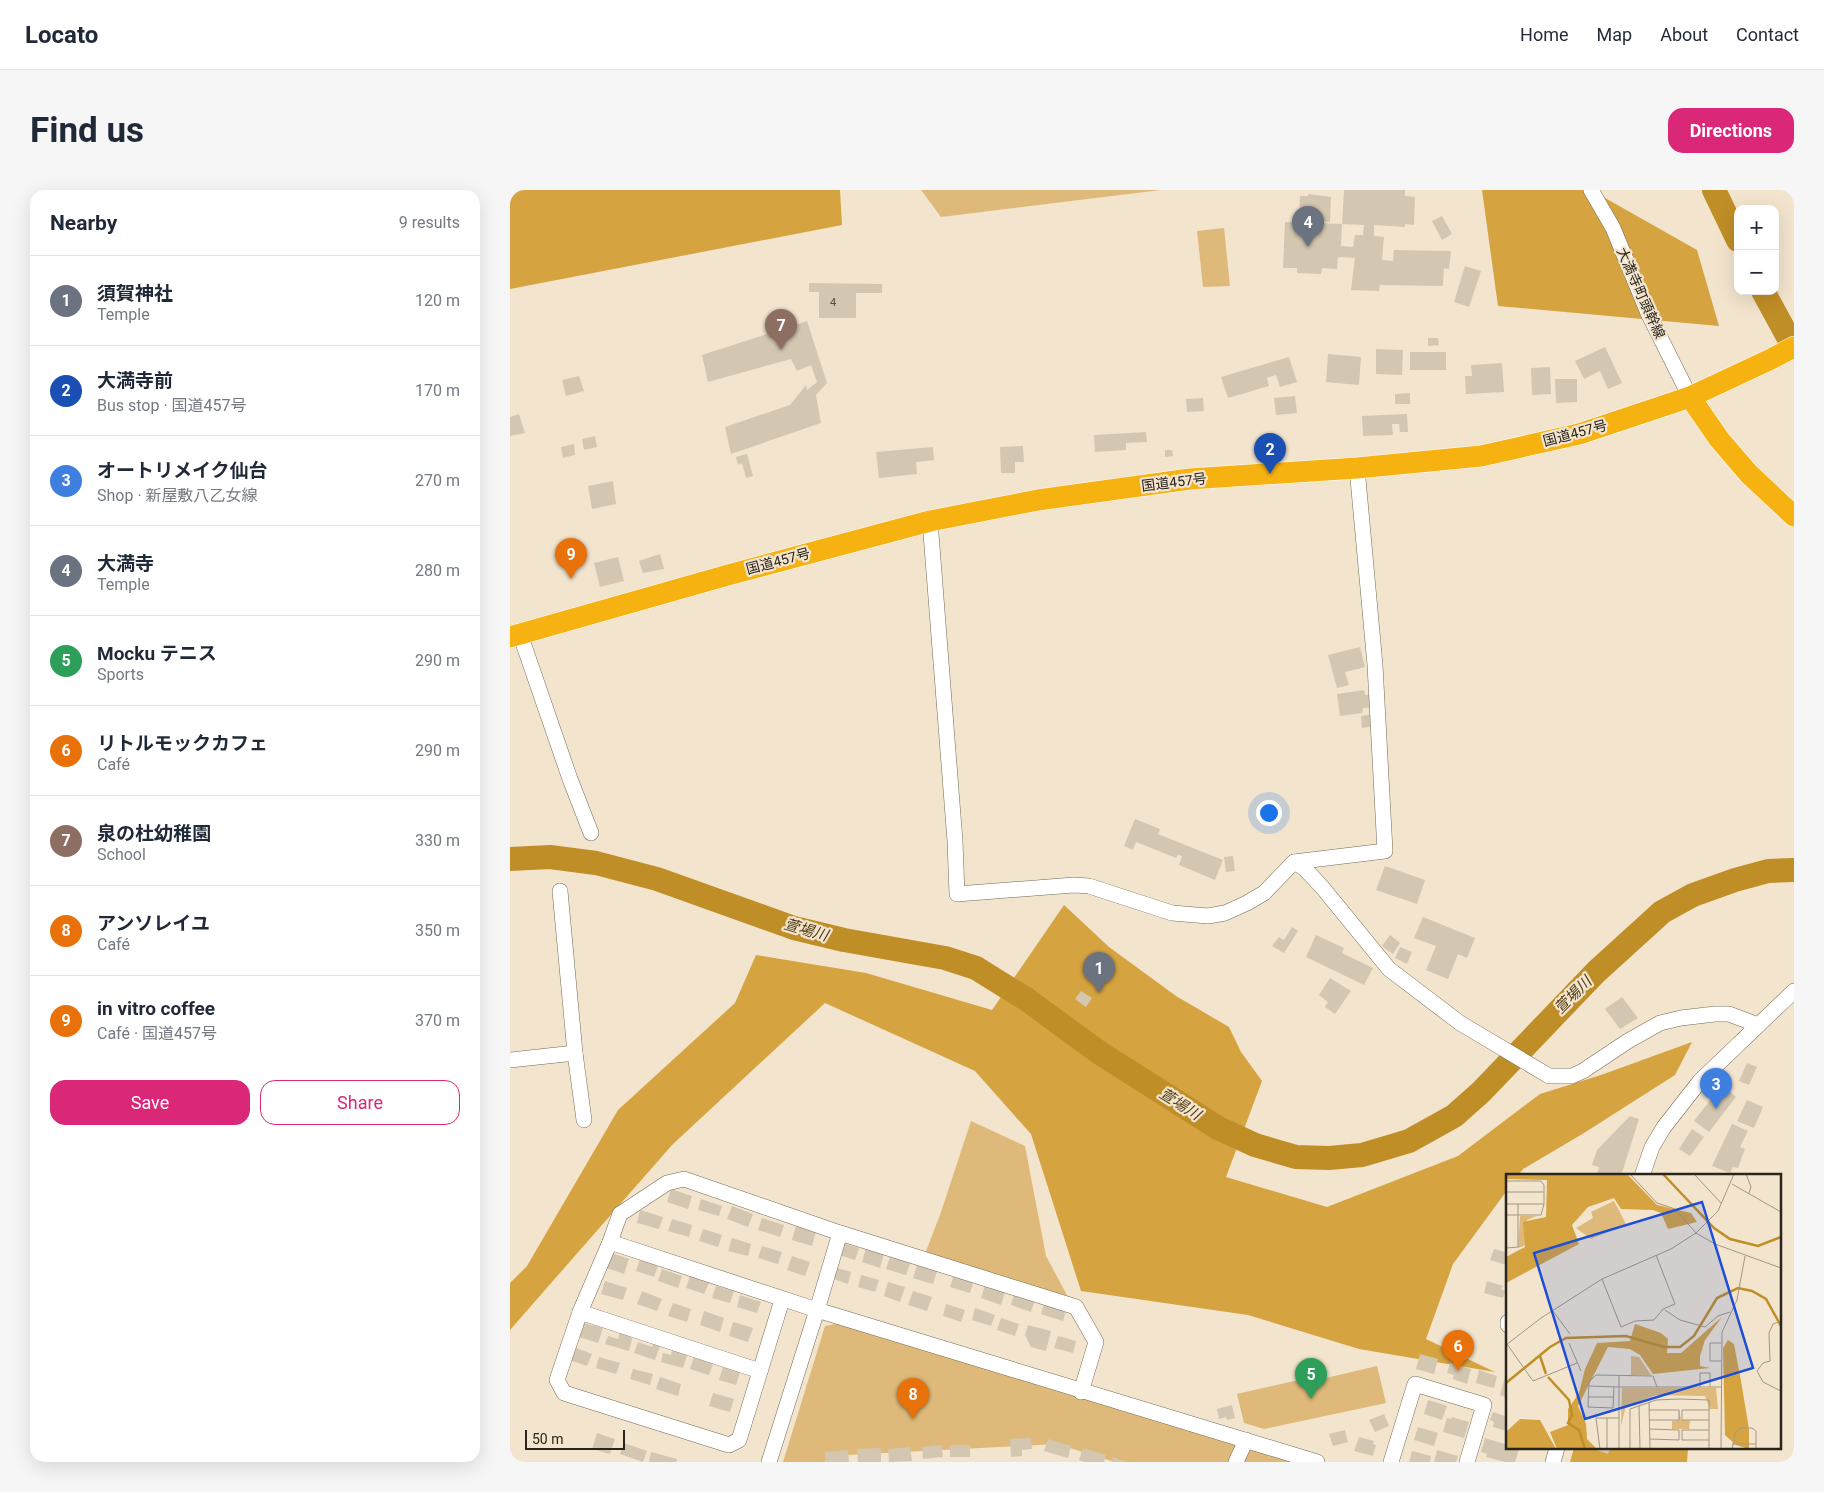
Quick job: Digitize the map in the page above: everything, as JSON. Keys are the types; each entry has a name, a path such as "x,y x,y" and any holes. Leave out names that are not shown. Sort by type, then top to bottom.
{"highway":[{"name":"国道457号","path":"515,635 930,521 1038,500 1190,479 1358,468 1481,456 1579,434 1690,397 1769,360 1794,346"},
{"path":"1690,397 1719,439 1749,474 1794,516"}],"street":[{"name":"大満寺町頭幹線","path":"1591,190 1613,228 1648,312 1690,397"},
{"path":"930,521 958,894 1074,885 1089,886 1172,913 1208,916 1224,913 1264,893 1294,862 1386,851 1375,665 1358,468"},
{"path":"515,635 591,833"},
{"path":"1294,862 1304,868 1322,887 1389,969 1460,1023 1549,1076 1572,1076 1583,1071 1628,1040 1660,1023 1674,1019 1729,1014 1758,1025"},
{"path":"560,891 575,1053 584,1120"},
{"path":"1643,1174 1652,1147 1671,1117 1700,1081 1794,991"},
{"path":"510,1060 575,1053"},
{"path":"782,1300 738,1440 729,1444 564,1393 557,1380 580,1312 620,1214 667,1183 684,1179 840,1233 1076,1307 1096,1342 1081,1392"},
{"path":"769,1462 840,1233"},
{"path":"610,1242 782,1300 1317,1462"},
{"path":"580,1312 760,1371"},
{"path":"1391,1462 1415,1384 1484,1405 1467,1462"},
{"path":"1236,1462 1246,1440"}],"shaded area":[{"path":"510,190 840,190 842,225 510,289"},
{"path":"921,190 1161,190 941,217"},
{"path":"1482,190 1591,190 1697,250 1719,326 1498,306"},
{"path":"1224,228 1230,286 1203,287 1197,231"},
{"path":"1064,905 1109,947 1176,996 1229,1027 1241,1052 1262,1081 1226,1177 1327,1207 1458,1156 1540,1094 1601,1075 1692,1042 1675,1075 1523,1169 1519,1174 1506,1174 1506,1192 1453,1264 1426,1339 1495,1372 1359,1349 1248,1315 1081,1291 1031,1134 975,1071 825,1003 672,1145 510,1330 510,1283 527,1266 618,1110 735,1003 756,955 866,973 992,1010"},
{"path":"971,1121 1025,1146 1046,1256 1069,1299 925,1254"},
{"path":"840,1323 1294,1462 1115,1462 1057,1444 828,1456 825,1462 783,1462 825,1326"},
{"path":"1377,1366 1386,1403 1264,1429 1244,1423 1237,1394 1325,1374 1326,1378"},
{"path":"1573,1450 1688,1450 1687,1462 1570,1462"}],"building":[{"path":"1344,190 1405,190 1405,196 1415,197 1414,225 1405,224 1405,227 1374,225 1374,236 1384,237 1382,260 1393,261 1394,250 1451,251 1449,269 1444,268 1443,286 1380,285 1379,291 1351,290 1355,258 1338,257 1337,269 1322,268 1321,274 1297,273 1297,268 1283,268 1285,222 1310,223 1310,221 1299,220 1300,196 1308,196 1308,194 1331,197 1330,222 1317,221 1317,223 1342,224","holes":["1342,224 1364,225 1363,235 1355,235 1353,247 1341,246"]},
{"path":"1442,216 1452,234 1442,240 1432,221"},
{"path":"1465,266 1481,271 1469,307 1454,302"},
{"path":"809,283 882,284 882,293 856,293 856,318 819,318 819,292 809,292"},
{"path":"807,321 827,383 816,395 821,423 731,454 725,427 790,405 806,385 807,390 817,382 811,365 797,371 791,359 708,382 702,355"},
{"path":"1428,338 1438,338 1439,345 1428,346"},
{"path":"1605,347 1622,383 1608,389 1600,371 1584,379 1575,361"},
{"path":"1376,349 1403,350 1402,375 1376,374"},
{"path":"1410,352 1446,352 1446,370 1410,370"},
{"path":"1328,354 1361,357 1359,385 1326,382"},
{"path":"1289,357 1297,382 1280,387 1276,375 1267,378 1269,386 1228,398 1221,377"},
{"path":"1502,363 1504,392 1466,394 1465,376 1472,376 1471,365"},
{"path":"1550,367 1551,394 1532,395 1531,368"},
{"path":"579,376 584,391 566,396 562,380"},
{"path":"1555,379 1577,379 1577,402 1556,403"},
{"path":"1410,393 1410,404 1395,404 1395,394"},
{"path":"1295,396 1297,413 1276,415 1274,398"},
{"path":"1203,398 1204,411 1187,412 1186,399"},
{"path":"519,414 525,433 510,436 510,417"},
{"path":"1407,414 1408,432 1400,432 1399,424 1392,424 1393,435 1363,436 1362,416"},
{"path":"1146,432 1147,442 1126,443 1126,450 1095,452 1094,435"},
{"path":"595,436 597,447 584,450 582,439"},
{"path":"574,444 575,455 563,458 561,447"},
{"path":"1023,446 1024,462 1015,462 1015,473 1001,473 1000,447"},
{"path":"933,447 934,460 916,462 917,474 879,478 876,452"},
{"path":"1165,450 1172,450 1173,456 1165,457"},
{"path":"747,454 753,476 746,478 742,463 738,465 736,457"},
{"path":"613,481 616,504 592,509 588,486"},
{"path":"660,554 664,569 643,573 639,561"},
{"path":"618,557 624,581 600,587 594,563"},
{"path":"1360,647 1365,667 1345,672 1349,685 1337,688 1328,655"},
{"path":"1364,690 1365,695 1373,694 1375,707 1363,708 1362,713 1340,716 1337,694"},
{"path":"1374,714 1376,726 1362,728 1361,716"},
{"path":"1135,819 1160,829 1158,834 1223,860 1215,880 1179,865 1182,856 1178,855 1176,858 1136,842 1133,850 1124,846"},
{"path":"1233,856 1235,871 1226,872 1224,857"},
{"path":"1385,866 1425,880 1417,904 1376,890"},
{"path":"1423,917 1475,938 1467,958 1458,954 1448,979 1426,970 1436,946 1414,938"},
{"path":"1292,927 1298,931 1284,953 1272,946 1279,937 1284,940"},
{"path":"1316,935 1344,948 1342,953 1373,968 1364,985 1306,957"},
{"path":"1390,935 1400,943 1393,954 1382,946"},
{"path":"1400,947 1412,952 1407,964 1395,958"},
{"path":"1330,978 1351,991 1335,1014 1325,1007 1328,1002 1319,995"},
{"path":"1081,991 1092,998 1086,1007 1075,999"},
{"path":"1622,997 1638,1018 1620,1029 1605,1009"},
{"path":"1747,1063 1757,1067 1749,1085 1739,1081"},
{"path":"1722,1085 1736,1097 1709,1132 1694,1121"},
{"path":"1747,1100 1763,1107 1754,1128 1737,1121"},
{"path":"1630,1116 1639,1119 1622,1174 1597,1174 1599,1167 1592,1165 1597,1150"},
{"path":"1732,1124 1748,1131 1740,1147 1745,1149 1738,1168 1733,1167 1730,1173 1712,1166"},
{"path":"1692,1129 1704,1137 1690,1156 1679,1149"},
{"path":"671,1189 692,1196 688,1209 667,1202"},
{"path":"701,1199 722,1206 719,1216 698,1210"},
{"path":"732,1206 753,1214 748,1227 727,1219"},
{"path":"640,1210 663,1217 659,1229 637,1223"},
{"path":"762,1218 784,1225 780,1237 758,1230"},
{"path":"672,1219 692,1225 689,1237 668,1231"},
{"path":"796,1226 816,1232 812,1246 792,1240"},
{"path":"703,1229 722,1235 718,1247 699,1241"},
{"path":"732,1238 751,1244 748,1256 728,1251"},
{"path":"843,1243 859,1248 855,1260 839,1255"},
{"path":"762,1246 782,1252 778,1264 758,1258"},
{"path":"866,1248 884,1254 880,1268 862,1262"},
{"path":"1494,1249 1506,1252 1506,1265 1490,1260"},
{"path":"612,1253 629,1259 624,1274 607,1268"},
{"path":"891,1254 911,1261 906,1275 886,1269"},
{"path":"792,1256 810,1262 805,1276 787,1270"},
{"path":"640,1259 658,1266 654,1277 636,1271"},
{"path":"917,1265 937,1271 933,1284 913,1278"},
{"path":"834,1267 851,1272 848,1284 831,1278"},
{"path":"662,1269 682,1276 678,1288 658,1281"},
{"path":"954,1274 974,1280 970,1293 950,1287"},
{"path":"861,1275 879,1280 875,1292 858,1287"},
{"path":"690,1276 709,1283 704,1294 686,1288"},
{"path":"605,1281 627,1288 623,1300 601,1294"},
{"path":"1487,1281 1503,1286 1501,1289 1505,1291 1503,1298 1484,1293"},
{"path":"888,1282 905,1287 900,1302 884,1296"},
{"path":"985,1285 1005,1292 1001,1305 981,1298"},
{"path":"716,1286 734,1291 730,1303 712,1298"},
{"path":"642,1291 662,1299 657,1311 637,1304"},
{"path":"913,1291 932,1297 927,1311 908,1305"},
{"path":"1014,1294 1035,1300 1031,1312 1011,1305"},
{"path":"740,1295 761,1302 757,1313 737,1307"},
{"path":"673,1303 691,1309 687,1322 668,1316"},
{"path":"946,1304 965,1310 961,1322 943,1316"},
{"path":"1044,1304 1066,1311 1063,1321 1041,1314"},
{"path":"975,1308 995,1315 991,1326 972,1320"},
{"path":"704,1311 724,1318 720,1332 700,1325"},
{"path":"1001,1318 1019,1324 1015,1336 997,1330"},
{"path":"733,1322 753,1328 748,1342 729,1336"},
{"path":"584,1323 603,1328 598,1343 579,1337"},
{"path":"1028,1325 1051,1331 1046,1351 1031,1347 1025,1335"},
{"path":"620,1331 630,1334 632,1339 629,1351 605,1344 608,1336 618,1339"},
{"path":"1058,1336 1076,1341 1073,1353 1054,1348"},
{"path":"638,1342 652,1347 654,1342 660,1346 655,1360 634,1353"},
{"path":"574,1347 592,1354 587,1366 569,1360"},
{"path":"673,1348 688,1352 683,1368 661,1362 663,1353 671,1355"},
{"path":"1420,1354 1438,1359 1434,1374 1416,1369"},
{"path":"599,1357 620,1363 616,1374 596,1368"},
{"path":"694,1357 713,1364 709,1375 690,1369"},
{"path":"1450,1363 1471,1369 1467,1384 1453,1379 1454,1375 1447,1373"},
{"path":"723,1367 740,1372 736,1385 719,1380"},
{"path":"633,1369 653,1374 650,1385 630,1379"},
{"path":"1479,1370 1497,1376 1494,1388 1476,1383"},
{"path":"660,1377 681,1384 678,1396 656,1389"},
{"path":"1504,1380 1506,1380 1506,1397 1500,1395"},
{"path":"713,1393 734,1399 730,1412 709,1406"},
{"path":"1428,1400 1447,1406 1442,1420 1424,1414"},
{"path":"1232,1405 1235,1418 1227,1420 1226,1417 1219,1419 1217,1409"},
{"path":"1493,1412 1506,1416 1506,1431 1493,1427 1494,1422 1490,1420"},
{"path":"1384,1414 1389,1426 1375,1432 1369,1420"},
{"path":"1452,1417 1469,1422 1464,1438 1443,1432 1447,1418 1451,1419"},
{"path":"1418,1427 1438,1433 1434,1446 1414,1440"},
{"path":"1345,1430 1348,1442 1333,1446 1329,1434"},
{"path":"597,1433 615,1439 610,1454 592,1449"},
{"path":"1359,1437 1374,1441 1373,1444 1376,1445 1373,1456 1354,1451"},
{"path":"1031,1438 1032,1449 1022,1450 1022,1456 1011,1457 1010,1439"},
{"path":"1485,1438 1506,1444 1506,1450 1519,1450 1515,1462 1505,1462 1486,1457 1487,1454 1481,1452"},
{"path":"1048,1439 1071,1446 1068,1458 1044,1451"},
{"path":"624,1443 647,1451 643,1462 620,1454"},
{"path":"941,1445 943,1457 923,1459 922,1447"},
{"path":"950,1445 970,1445 970,1457 950,1457"},
{"path":"910,1447 912,1461 889,1462 888,1449"},
{"path":"881,1448 881,1462 858,1462 857,1449"},
{"path":"1083,1448 1106,1455 1104,1462 1085,1462 1079,1460"},
{"path":"848,1450 849,1462 826,1462 825,1452"},
{"path":"1437,1450 1458,1456 1456,1462 1434,1462"},
{"path":"1597,1450 1609,1450 1608,1454"},
{"path":"1412,1451 1431,1456 1430,1462 1409,1462"},
{"path":"651,1452 677,1459 676,1462 649,1462"},
{"path":"1113,1457 1127,1462 1112,1462"}],"waterway":[{"path":"1714,190 1734,232"},
{"path":"1765,295 1794,348"},
{"name":"萱場川","path":"510,859 550,857 596,863 657,879 794,928 844,940 945,958 976,968 1026,999 1100,1053 1218,1128 1255,1145 1296,1157 1329,1158 1362,1155 1409,1141 1454,1116 1481,1092 1596,972 1662,912 1693,895 1735,880 1768,871 1794,870"}],"place":[{"name":"大満寺","path":"1308,247"},
{"name":"泉の杜幼稚園","path":"781,350"},
{"name":"大満寺前","path":"1270,474"},
{"name":"in vitro coffee","path":"571,579"},
{"name":"須賀神社","path":"1099,993"},
{"name":"オートリメイク仙台","path":"1716,1109"},
{"name":"リトルモックカフェ","path":"1458,1371"},
{"name":"Mocku テニス","path":"1311,1399"},
{"name":"アンソレイユ","path":"913,1419"}]}
